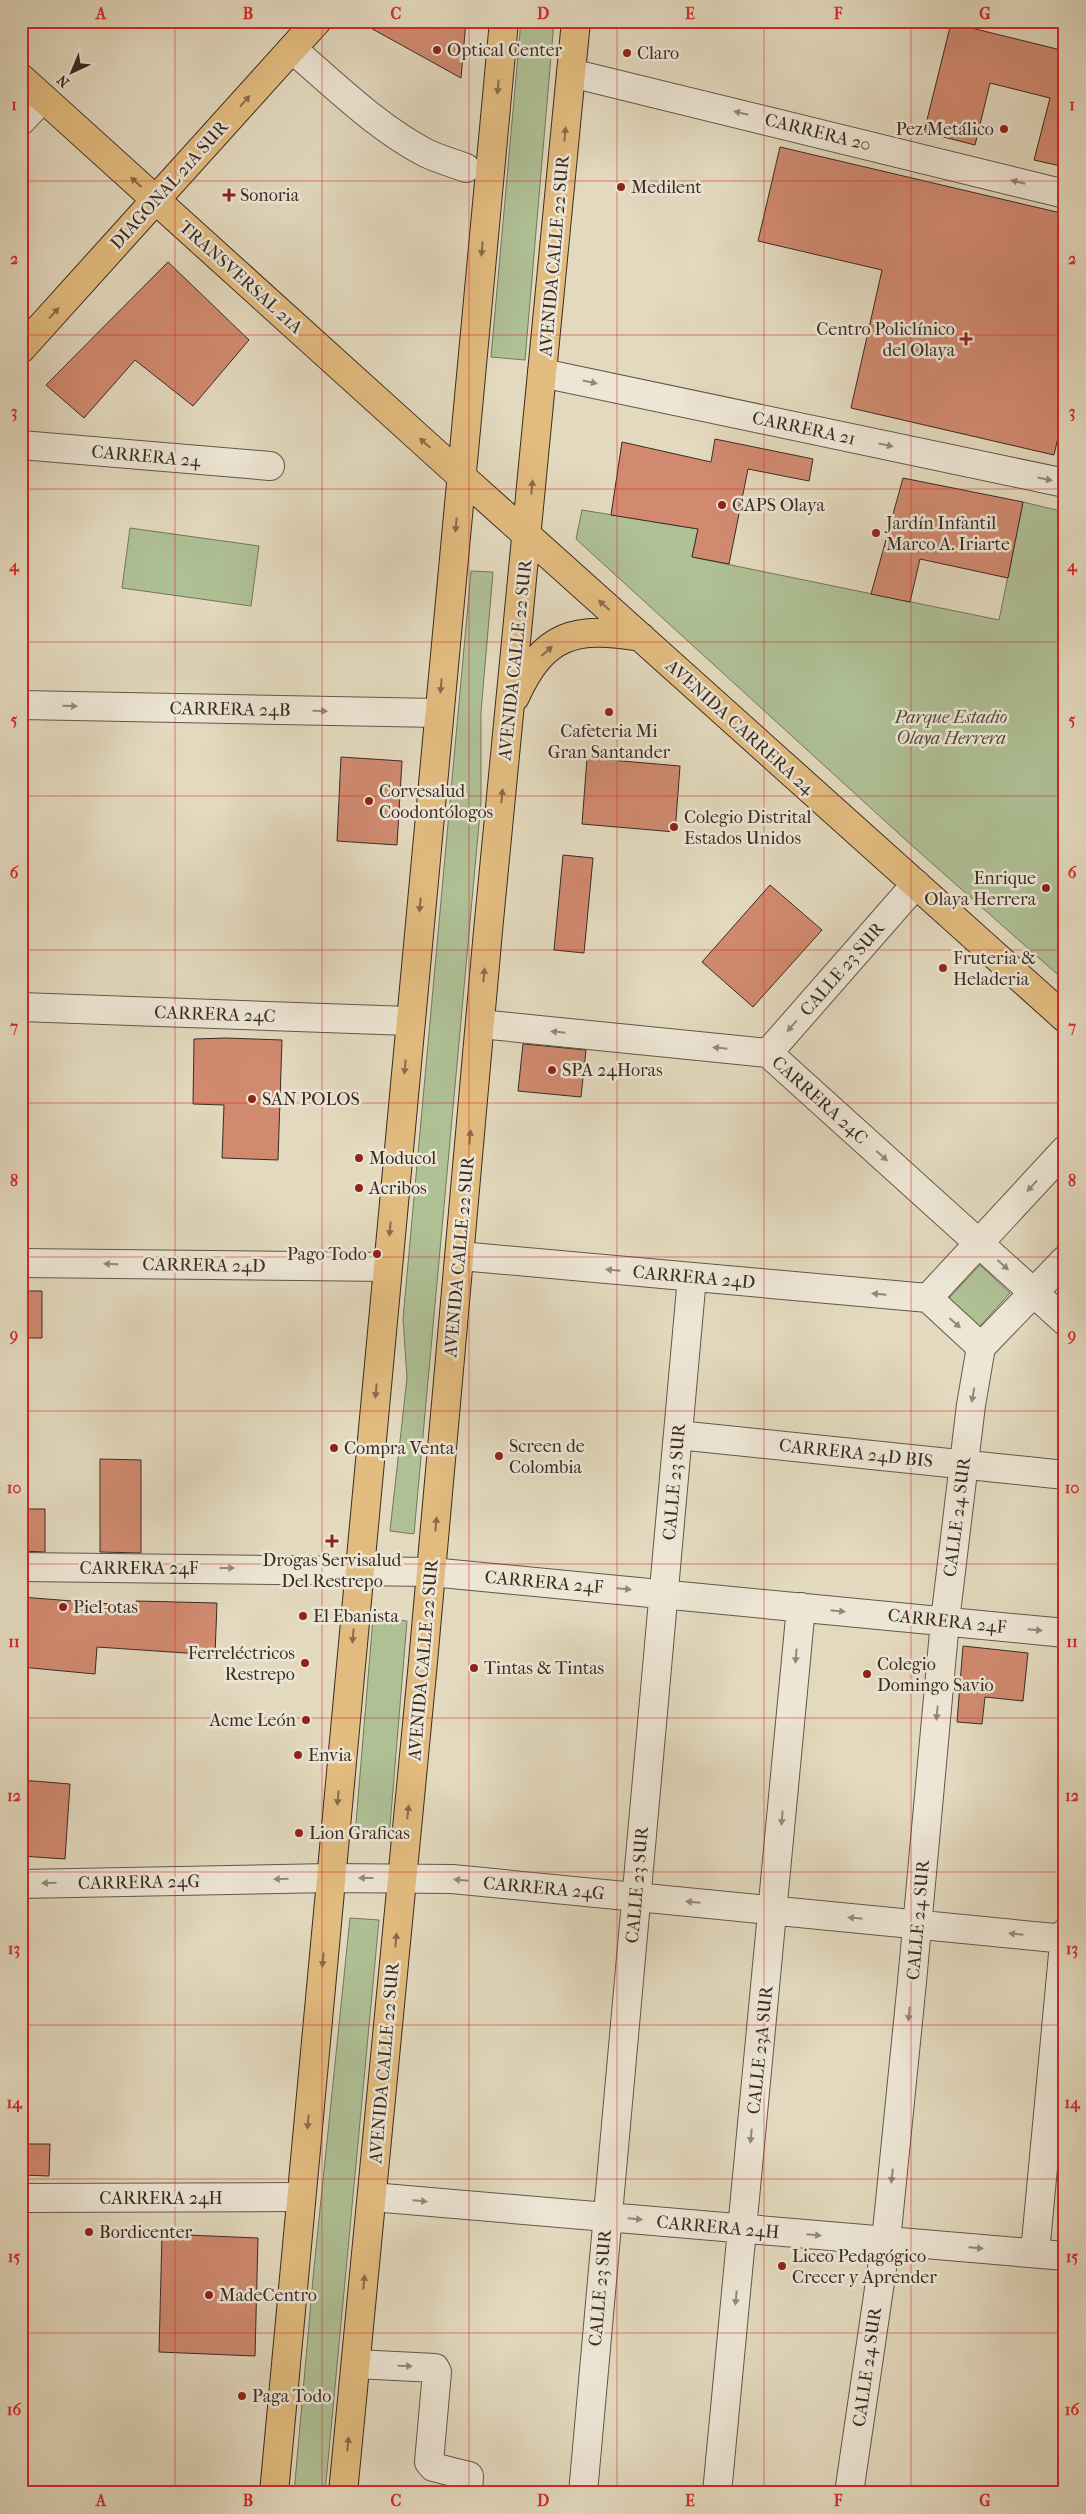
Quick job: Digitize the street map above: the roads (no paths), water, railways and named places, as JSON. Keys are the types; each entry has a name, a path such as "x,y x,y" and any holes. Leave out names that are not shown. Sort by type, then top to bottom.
{"main road":[{"name":"DIAGONAL 21A SUR","path":"21,349 317,21"},
{"path":"274,2493 409,1021 504,21"},
{"name":"AVENIDA CALLE 22 SUR","path":"343,2493 576,21"},
{"name":"TRANSVERSAL 21A","path":"21,78 461,476"},
{"name":"AVENIDA CARRERA 24","path":"461,476 1065,1018"},
{"path":"511,706 525,675 555,644 576,634 595,631 641,637"}],"street":[{"path":"292,49 368,113 400,137 427,154 466,168"},
{"name":"CARRERA 20","path":"571,73 1065,194"},
{"path":"21,122 43,98"},
{"name":"CARRERA 21","path":"542,373 1065,483"},
{"name":"CARRERA 24","path":"21,445 270,466"},
{"name":"CARRERA 24B","path":"21,706 438,713"},
{"name":"CALLE 23 SUR","path":"768,1053 916,884"},
{"name":"CARRERA 24C","path":"21,1007 409,1021"},
{"name":"CARRERA 24C","path":"480,1024 768,1053 1065,1321"},
{"path":"1065,1150 928,1298 981,1347 1065,1260"},
{"name":"CARRERA 24D","path":"460,1256 928,1298"},
{"name":"CARRERA 24D","path":"21,1263 387,1267"},
{"name":"CALLE 23 SUR","path":"583,2493 606,2217 665,1593 692,1277"},
{"name":"CALLE 24 SUR","path":"849,2493 886,2241 918,1924 945,1621 963,1464 981,1347"},
{"name":"CARRERA 24D BIS","path":"678,1435 1065,1475"},
{"name":"CARRERA 24F","path":"21,1567 431,1572 665,1593 1065,1633"},
{"name":"CALLE 23A SUR","path":"717,2493 801,1607"},
{"name":"CARRERA 24G","path":"21,1884 330,1878 452,1879 1064,1939"},
{"path":"1034,2253 1065,1934"},
{"name":"CARRERA 24H","path":"21,2198 301,2197"},
{"name":"CARRERA 24H","path":"372,2197 1065,2256"},
{"path":"356,2364 435,2368 437,2372 429,2462 433,2467 469,2476 468,2493"}],"place":[{"name":"Optical Center","path":"437,50"},
{"name":"Claro","path":"627,53"},
{"name":"Pez Metálico","path":"1004,129"},
{"name":"Medilent","path":"621,187"},
{"name":"Sonoria","path":"229,195"},
{"name":"Centro Policlínico del Olaya","path":"966,339"},
{"name":"CAPS Olaya","path":"722,505"},
{"name":"Jardín Infantil Marco A. Iriarte","path":"876,533"},
{"name":"Cafeteria Mi Gran Santander","path":"609,712"},
{"name":"Corvesalud Coodontólogos","path":"369,801"},
{"name":"Colegio Distrital Estados Unidos","path":"674,827"},
{"name":"Enrique Olaya Herrera","path":"1046,888"},
{"name":"Fruteria & Heladeria","path":"943,968"},
{"name":"SPA 24Horas","path":"552,1070"},
{"name":"SAN POLOS","path":"252,1099"},
{"name":"Moducol","path":"359,1158"},
{"name":"Acribos","path":"359,1188"},
{"name":"Pago Todo","path":"377,1254"},
{"name":"Compra Venta","path":"334,1448"},
{"name":"Screen de Colombia","path":"499,1456"},
{"name":"Drogas Servisalud Del Restrepo","path":"332,1541"},
{"name":"Piel-otas","path":"63,1607"},
{"name":"El Ebanista","path":"303,1616"},
{"name":"Ferreléctricos Restrepo","path":"305,1663"},
{"name":"Tintas & Tintas","path":"474,1668"},
{"name":"Colegio Domingo Savio","path":"867,1674"},
{"name":"Acme León","path":"306,1720"},
{"name":"Envia","path":"298,1755"},
{"name":"Lion Graficas","path":"299,1833"},
{"name":"Bordicenter","path":"89,2232"},
{"name":"Liceo Pedagógico Crecer y Aprender","path":"782,2266"},
{"name":"MadeCentro","path":"209,2295"},
{"name":"Paga Todo","path":"242,2396"}],"park label":[{"name":"Parque Estadio Olaya Herrera","path":"951,728"}]}
